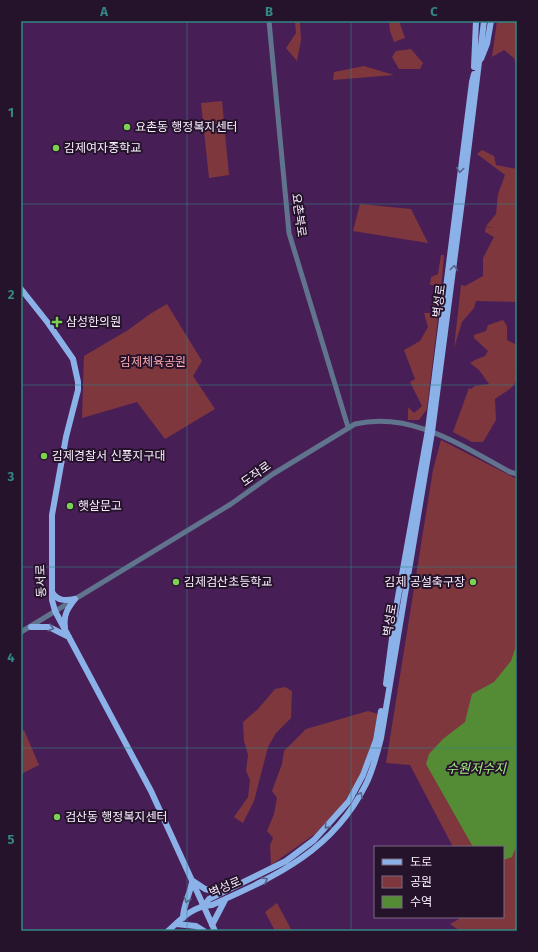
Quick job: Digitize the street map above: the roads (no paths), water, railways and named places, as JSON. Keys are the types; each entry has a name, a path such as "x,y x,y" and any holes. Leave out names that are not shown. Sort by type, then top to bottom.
{"main road":[{"path":"474,76 476,21"},
{"name":"벽성로","path":"204,906 209,899 286,861 314,840 349,801 363,775 376,740 385,695 396,608 430,431 452,231 472,82 483,21"},
{"name":"벽성로","path":"204,906 212,906 261,882 296,863 324,841 342,822 355,805 367,783 374,762 381,738 430,431 465,179 483,21"},
{"path":"478,66 487,44 491,21"},
{"name":"동서로","path":"21,289 73,359 78,382 78,390 66,437 52,515 52,600 65,630 151,791 215,931"},
{"path":"51,590 53,594 64,601 75,599"},
{"path":"65,630 65,615 75,599"},
{"path":"31,627 49,627 69,637"},
{"path":"183,918 183,910 188,900 192,881 205,889 220,893"},
{"path":"212,925 224,900"},
{"path":"168,931 188,913 204,906"},
{"path":"176,924 196,926 204,931"}],"street":[{"name":"요촌북로","path":"268,21 289,233 348,428"},
{"name":"도작로","path":"21,632 231,504 273,474 355,424 365,422 387,422 414,425 453,440 510,472 517,474"}],"water":[{"name":"수원저수지","path":"517,643 517,848 515,849 512,857 504,860 504,846 472,846 426,764 429,754 443,739 465,722 472,694 494,682 511,661"}],"place":[{"name":"요촌동 행정복지센터","path":"127,127"},
{"name":"김제여자중학교","path":"56,148"},
{"name":"삼성한의원","path":"57,322"},
{"name":"김제경찰서 신풍지구대","path":"44,456"},
{"name":"햇살문고","path":"70,506"},
{"name":"김제검산초등학교","path":"176,582"},
{"name":"김제 공설축구장","path":"473,582"},
{"name":"검산동 행정복지센터","path":"57,817"}],"park label":[{"name":"김제체육공원","path":"153,362"}]}
